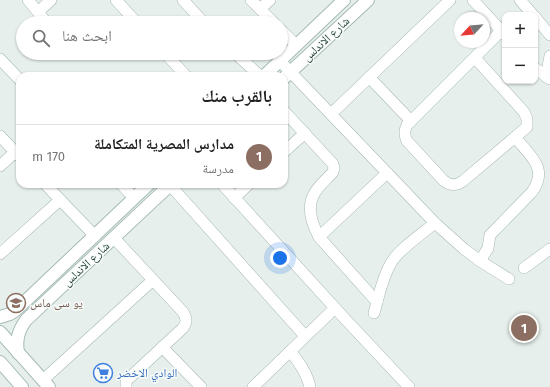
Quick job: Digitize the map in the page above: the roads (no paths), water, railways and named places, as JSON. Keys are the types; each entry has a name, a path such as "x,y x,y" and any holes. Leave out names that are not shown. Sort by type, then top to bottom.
{"street":[{"path":"28,0 41,16"},
{"path":"38,12 51,0"},
{"path":"116,0 131,16"},
{"path":"183,0 198,16"},
{"path":"251,0 267,16"},
{"path":"260,9 270,0"},
{"name":"شارع الاندلس","path":"288,54 344,0"},
{"name":"شارع الاندلس","path":"288,74 368,0"},
{"path":"331,114 450,0"},
{"path":"473,0 502,32"},
{"path":"520,0 530,12"},
{"path":"538,21 550,35"},
{"path":"475,58 524,112 528,119 526,127 463,181 457,185 450,185 444,181 407,141 404,136 405,130 411,121 475,58 502,34"},
{"path":"288,37 296,46"},
{"path":"548,78 550,56"},
{"path":"0,59 16,76"},
{"path":"171,60 182,72"},
{"path":"243,60 256,72"},
{"path":"280,61 286,72"},
{"name":"شارع الاندلس","path":"268,72 280,61"},
{"path":"538,70 548,78"},
{"path":"288,76 331,114 435,223 480,261 509,279"},
{"path":"369,77 411,121"},
{"path":"288,115 333,164 334,168 333,172 314,194 310,206 314,227 319,237 377,302"},
{"path":"288,148 305,133"},
{"path":"480,261 488,248 490,235 538,184 540,174 537,164 515,137"},
{"path":"2,143 16,154"},
{"path":"0,166 16,156"},
{"path":"319,237 387,173"},
{"path":"49,188 95,236"},
{"path":"125,188 134,198"},
{"name":"شارع الاندلس","path":"0,316 10,314 16,310 145,188"},
{"name":"شارع الاندلس","path":"18,353 18,335 26,320 167,188"},
{"path":"173,188 305,336"},
{"path":"225,188 334,308 409,387"},
{"path":"234,198 245,188"},
{"path":"0,254 60,200"},
{"path":"374,313 386,274 392,261 401,251 435,223"},
{"path":"114,238 183,312 186,318 186,323 183,328 126,381 126,387"},
{"path":"524,268 550,249"},
{"path":"0,332 46,383 153,280"},
{"path":"253,387 334,308"},
{"path":"16,310 18,315 26,320"},
{"path":"162,347 201,387"},
{"path":"290,352 302,366 309,381 310,387"},
{"path":"0,362 22,387"}],"place":[{"name":"يو سى ماس","path":"16,303"},
{"name":"مدارس المصرية المتكاملة","path":"524,328"},
{"name":"الوادي الاخضر","path":"103,373"}]}
